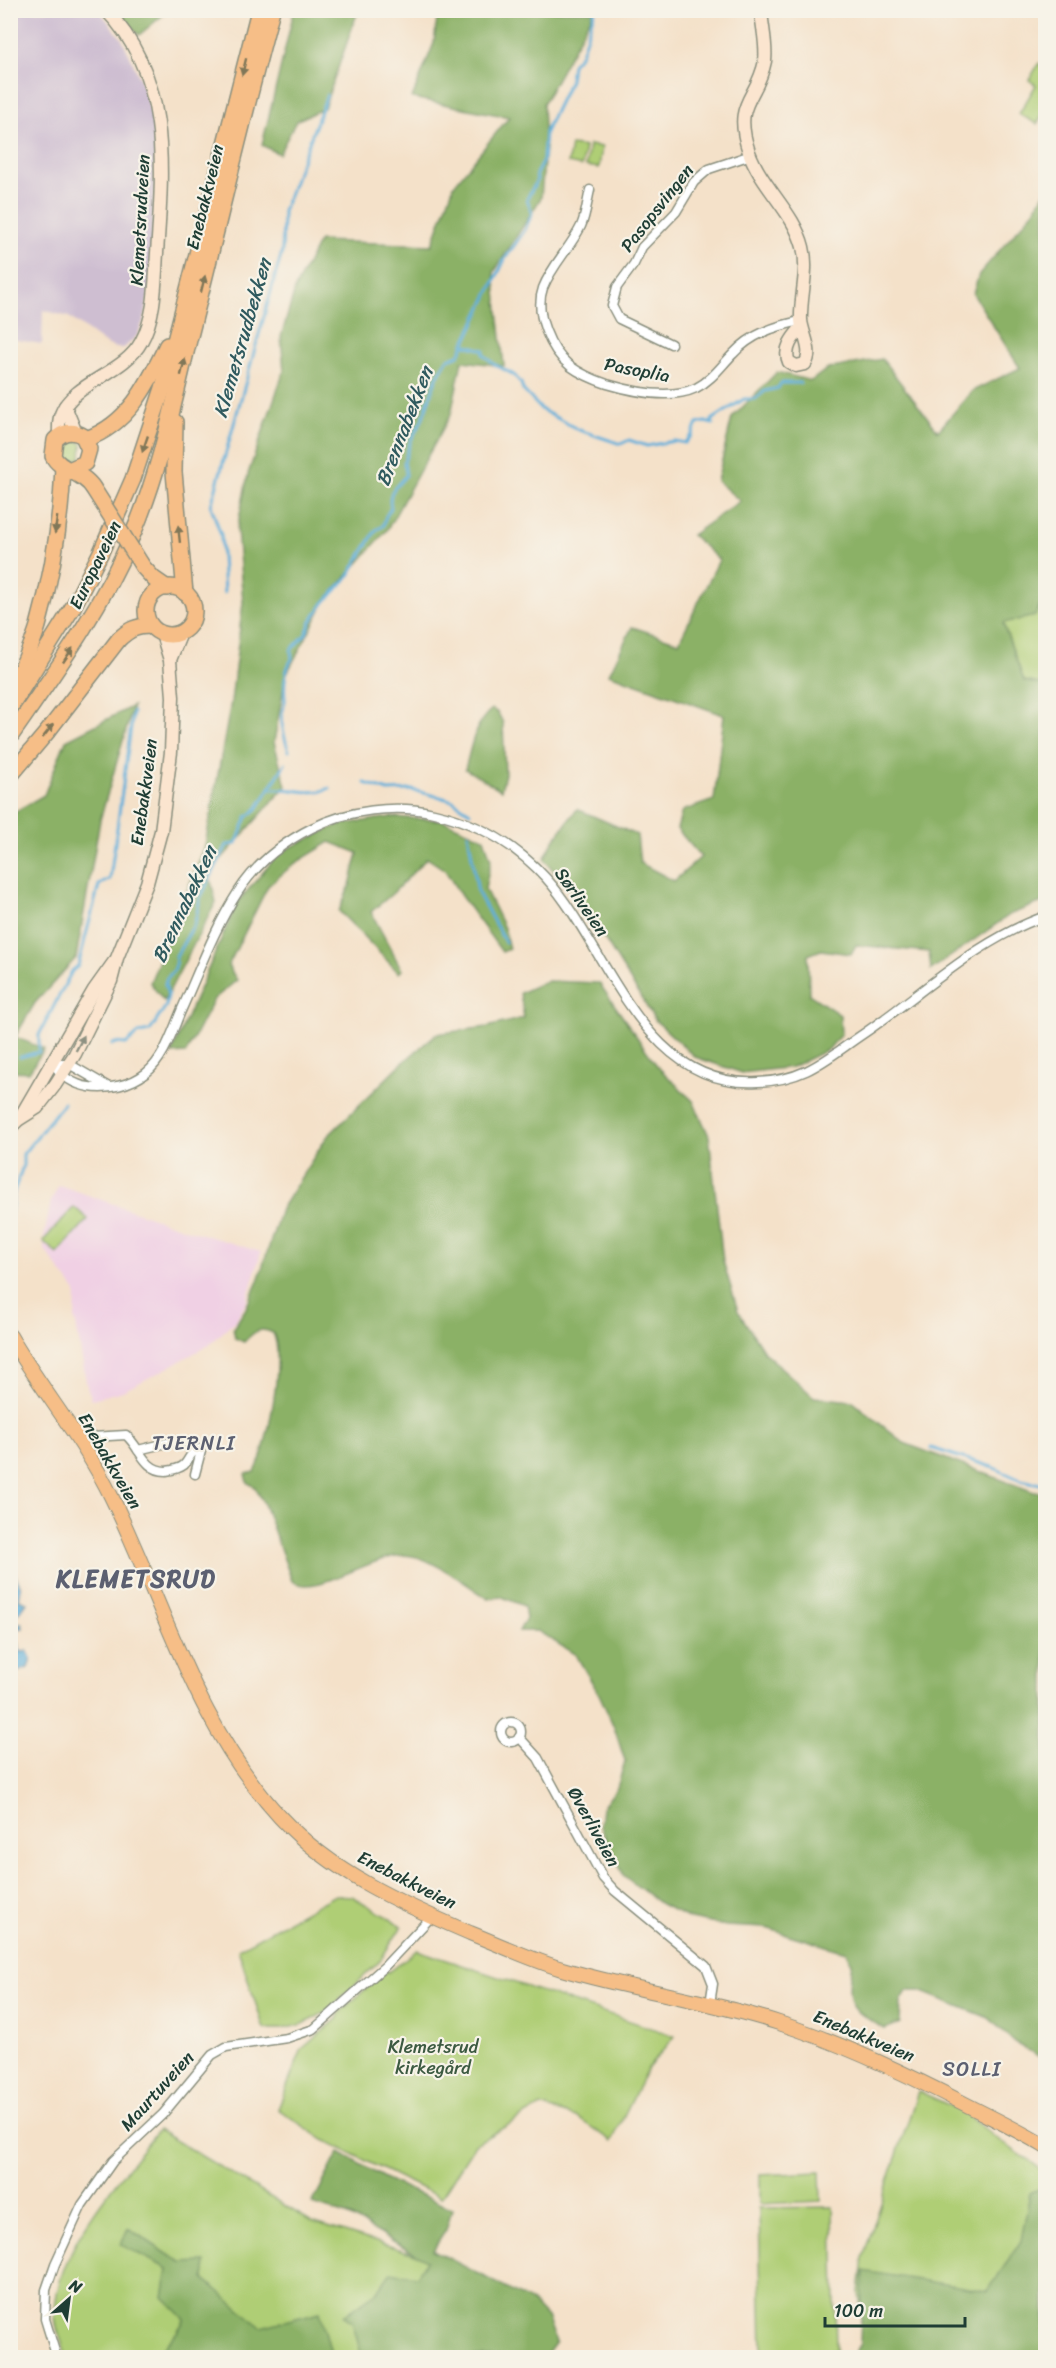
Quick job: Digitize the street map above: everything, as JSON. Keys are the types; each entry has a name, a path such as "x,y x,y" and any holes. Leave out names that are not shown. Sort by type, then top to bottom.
{"highway":[{"name":"Enebakkveien","path":"170,390 181,318 259,10"},
{"name":"Enebakkveien","path":"170,390 272,10"},
{"path":"93,486 53,456 53,445 64,433 81,436 103,433 112,427 130,408 149,380 181,318"},
{"path":"10,776 119,639 131,628 139,626 173,635 182,633 190,625 194,614 192,602 185,592 174,472 170,390"},
{"name":"Europaveien","path":"10,708 60,631 87,582 170,390"},
{"name":"Europaveien","path":"10,737 77,642 109,587 144,505 170,390"},
{"path":"81,436 89,449 88,458 93,486 143,568 167,588"},
{"path":"67,468 81,466 88,458"},
{"path":"10,694 38,628 67,468"},
{"path":"143,568 149,599 146,614 157,630"},
{"path":"149,599 155,592 167,588 185,592"}],"main road":[{"name":"Enebakkveien","path":"10,1336 109,1492 178,1653 210,1719 251,1780 281,1818 339,1867 373,1888 432,1916 514,1951 564,1969 777,2022 847,2048 916,2079 1046,2147"}],"street":[{"name":"Klemetsrudveien","path":"65,406 74,396 132,355 146,332 153,303 160,185 160,126 155,101 144,68 122,30 106,10"},
{"path":"761,10 765,58 743,115 744,132 762,181 789,216 801,241 805,263 801,324"},
{"name":"Pasopsvingen","path":"671,344 619,319 612,306 617,287 634,264 642,247 676,212 699,176 714,167 751,155"},
{"name":"Pasoplia","path":"590,190 582,225 548,277 541,300 542,318 549,335 559,353 573,368 600,381 623,388 658,393 686,393 708,381 751,338 765,331 801,324"},
{"path":"65,406 81,436"},
{"path":"59,437 59,418 65,406"},
{"name":"Enebakkveien","path":"14,1124 38,1108 69,1064 107,989 147,883 163,819 170,771 172,727 170,660 157,630"},
{"name":"Enebakkveien","path":"170,660 182,633"},
{"name":"Sørliveien","path":"62,1075 92,1088 120,1086 134,1081 147,1072 162,1053 226,911 240,889 264,860 313,827 363,812 423,810 460,820 503,840 530,861 552,884 622,992 659,1043 679,1061 704,1074 739,1083 782,1080 797,1076 816,1066 964,960 1004,936 1046,916"},
{"name":"Enebakkveien","path":"14,1124 94,990 117,958"},
{"path":"53,1062 69,1064 107,1086"},
{"path":"53,1062 62,1075"},
{"path":"92,1437 124,1434 129,1437 149,1465 159,1470 169,1471 183,1466 194,1450 199,1449 201,1451 195,1474"},
{"path":"138,1450 171,1442 183,1443"},
{"name":"Øverliveien","path":"519,1737 538,1758 603,1878 615,1891 706,1966 712,1984 710,2004"},
{"name":"Maurtuveien","path":"57,2358 45,2319 46,2290 76,2216 93,2187 113,2161 163,2114 212,2055 226,2047 287,2038 314,2029 385,1966 432,1916"}],"shaded area":[{"path":"95,10 101,13 122,39 145,90 154,123 156,149 154,204 149,293 145,317 137,336 124,348 106,344 69,317 43,310 42,344 11,339 10,11"},
{"path":"59,1185 182,1228 261,1252 246,1303 235,1321 209,1345 158,1373 123,1391 92,1399 87,1387 75,1319 76,1292 45,1250 43,1242 51,1201"}],"green space":[{"path":"117,11 165,11 139,35"},
{"path":"294,11 358,11 324,108 296,121 279,154 262,145"},
{"path":"438,11 594,11 543,104 545,148 541,198 494,272 504,366 462,361 451,414 387,530 326,600 286,675 274,742 286,786 209,873 216,902 164,1001 150,983 205,846 231,702 243,602 237,529 248,474 284,371 281,337 296,286 319,241 432,245 454,185 509,117 412,98 434,43"},
{"path":"1039,63 1045,67 1045,110 1037,124 1019,114 1036,85 1029,80"},
{"path":"571,145 585,147 582,166 568,163"},
{"path":"589,145 602,147 599,168 586,166"},
{"path":"1045,192 1045,595 1035,616 1003,623 1024,681 1045,685 1045,901 1011,914 931,970 929,952 856,945 851,954 821,950 808,955 809,994 840,1015 841,1034 829,1049 792,1067 742,1073 695,1057 655,1020 591,917 544,859 554,840 577,809 637,835 640,863 674,881 701,857 677,829 682,811 714,800 724,715 609,674 632,627 679,642 719,560 692,535 740,501 717,481 732,418 777,372 811,381 827,369 882,359 938,431 972,391 1020,368 973,294 979,274 1034,211"},
{"path":"65,439 76,439 82,444 81,458 68,462 59,456 58,447"},
{"path":"1045,596 1045,685 1024,681 1003,623 1039,611"},
{"path":"133,706 100,820 76,958 35,1003 15,1037 44,1049 29,1072 11,1071 11,814 44,795 66,740"},
{"path":"492,709 498,713 503,723 505,774 501,790 465,769 477,729"},
{"path":"391,817 442,820 484,838 491,860 485,889 504,928 509,949 502,952 445,870 427,858 371,912 402,970 399,973 339,911 350,885 358,853 330,842 294,864 268,886 228,966 237,980 214,999 186,1053 171,1054 237,903 280,852 338,825"},
{"path":"546,981 599,983 658,1067 693,1101 709,1136 723,1261 738,1311 765,1353 814,1397 852,1401 904,1443 1034,1492 1045,1492 1045,2060 1014,2042 989,2018 920,1991 907,1991 901,2001 900,2023 885,2029 864,2016 852,2004 849,1988 852,1963 846,1952 766,1928 726,1926 690,1919 661,1904 624,1876 600,1826 602,1808 617,1788 625,1761 614,1727 599,1694 576,1655 538,1631 519,1631 526,1618 524,1606 500,1596 489,1599 441,1568 412,1556 382,1559 317,1584 303,1585 292,1581 264,1504 255,1487 247,1482 245,1474 255,1472 270,1423 276,1381 276,1345 273,1333 268,1331 257,1331 244,1342 235,1338 233,1328 245,1310 258,1281 281,1209 326,1138 399,1066 436,1034 487,1027 524,1018 520,993"},
{"path":"74,1207 88,1219 57,1254 43,1241"},
{"path":"335,1895 352,1896 402,1926 379,1962 326,2012 303,2024 283,2029 264,2029 238,1949"},
{"name":"Klemetsrud kirkegård","path":"417,1950 675,2036 648,2068 612,2141 576,2117 541,2106 475,2144 441,2198 324,2140 278,2109 302,2049 337,2019 340,2012 386,1971 388,1972"},
{"path":"918,2091 964,2112 992,2135 1045,2172 1045,2357 868,2358 863,2336 859,2292 863,2258"},
{"path":"158,2130 312,2222 480,2274 500,2286 474,2357 67,2357 55,2318 58,2289 66,2264 92,2216"},
{"path":"339,2152 384,2178 452,2209 446,2230 433,2250 532,2302 548,2319 556,2342 545,2357 362,2357 352,2321 344,2316 378,2291 391,2272 417,2276 427,2260 347,2215 312,2204"},
{"path":"820,2172 821,2201 760,2204 760,2175"},
{"path":"1045,2186 1045,2357 853,2357 860,2342 863,2271 988,2291 1021,2241 1030,2193"},
{"path":"833,2207 836,2351 762,2352 759,2208"},
{"path":"128,2228 181,2263 206,2262 204,2279 261,2327 320,2312 332,2357 156,2357 185,2319 163,2297 168,2269 121,2245"}],"water":[{"path":"10,1564 21,1587 19,1599 27,1602 19,1613 13,1613 16,1623 22,1623 23,1628 14,1629 11,1626"},
{"path":"13,1632 21,1652 27,1651 31,1658 28,1668 17,1672 11,1670 11,1634"}],"waterway":[{"name":"Brennabekken","path":"289,751 282,712 285,702 286,674 292,659 291,650 306,634 311,621 324,603 348,577 376,530 383,526 391,508 390,497 406,475 404,462 437,377 448,359 459,355 505,259 525,230 532,213 527,199 537,180 536,174 543,161 545,132 570,80 572,64 581,54 595,10"},
{"name":"Klemetsrudbekken","path":"224,593 221,535 211,506 282,252 283,211 327,95"},
{"path":"463,344 484,350 483,354 494,364 514,375 521,383 523,390 542,410 579,430 621,444 629,440 647,446 674,441 685,443 697,424 705,422 713,424 712,420 744,399 755,399 765,391 778,388 781,383 800,383"},
{"name":"Klemetsrudbekken","path":"20,1057 39,1052 39,1035 72,971 78,966 99,885 110,879 133,712"},
{"name":"Brennabekken","path":"112,1045 126,1044 139,1033 150,1031 166,1006 168,995 165,984 175,969 176,956 195,923 200,898 227,845 236,844 247,817 257,809 285,764"},
{"path":"365,783 388,791 412,790 440,797 453,801 470,812"},
{"path":"270,789 316,792 330,788"},
{"path":"468,833 478,893 505,942"},
{"name":"Brennabekken","path":"10,1217 14,1191 23,1166 23,1154 64,1103"},
{"path":"931,1448 992,1467 1021,1480 1046,1485"}],"district":[{"name":"TJERNLI","path":"194,1443"},
{"name":"KLEMETSRUD","path":"136,1579"},
{"name":"SOLLI","path":"972,2069"}]}
